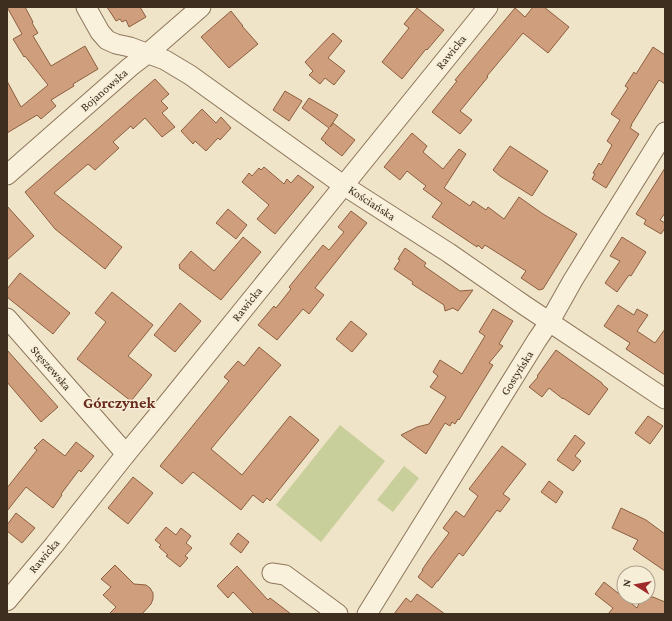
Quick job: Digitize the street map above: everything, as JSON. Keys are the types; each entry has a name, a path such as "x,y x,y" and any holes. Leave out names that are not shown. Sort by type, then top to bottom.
{"street":[{"name":"Kościańska","path":"86,7 100,32 107,40 165,60 190,75 343,185 449,253 665,399"},
{"name":"Bojanowska","path":"7,175 124,72 201,7"},
{"name":"Rawicka","path":"7,601 54,545 488,7"},
{"name":"Gostyńska","path":"367,614 550,321 577,274 665,132"},
{"name":"Stęszewska","path":"7,318 126,454"},
{"path":"272,573 285,575 338,614"}],"green space":[{"path":"340,425 385,461 321,542 276,505"},
{"path":"404,466 419,478 393,512 377,500"}],"building":[{"path":"7,7 25,7 38,33 33,36 51,66 85,46 98,69 73,84 74,86 51,100 56,106 41,119 37,115 7,133 7,81 21,107 48,85 25,56 24,57 13,39 22,34"},
{"path":"107,7 140,7 146,17 129,27 126,20 122,22 120,19 116,21"},
{"path":"533,7 544,7 569,27 548,53 523,33 460,111 472,120 460,134 432,112 457,81 455,80 515,8 525,17"},
{"path":"417,8 444,30 427,50 426,49 402,79 382,62 409,28 404,24"},
{"path":"231,11 258,44 229,68 201,37"},
{"path":"333,33 342,41 328,58 345,71 334,85 325,78 320,84 309,75 313,71 305,62"},
{"path":"653,47 665,55 665,84 659,80 631,125 630,128 639,134 606,188 592,179 595,174 593,173 599,163 601,165 612,145 607,141 620,120 611,114 628,88 625,86 634,72 636,74"},
{"path":"155,79 169,94 161,101 168,108 162,113 175,127 162,137 145,118 133,129 131,126 113,142 119,148 95,170 88,164 54,193 122,247 105,269 55,229 25,192"},
{"path":"285,91 302,101 289,121 273,110"},
{"path":"309,98 338,115 330,127 333,123 355,140 342,156 321,139 329,128 302,108"},
{"path":"202,109 216,123 221,117 231,128 220,140 218,138 206,151 195,141 193,144 181,131"},
{"path":"412,133 427,146 423,152 443,169 459,149 466,154 444,188 470,206 473,201 486,210 488,207 504,219 519,197 543,214 577,234 543,289 539,290 521,278 526,271 485,245 482,249 478,245 477,247 432,217 442,203 423,189 426,186 407,171 400,180 384,167"},
{"path":"510,146 548,171 532,196 493,170"},
{"path":"264,167 284,184 287,179 291,183 298,175 314,187 275,234 257,219 269,205 242,182 249,173 252,176 259,168 261,170"},
{"path":"665,168 665,213 660,220 665,223 665,228 661,234 644,224 646,220 636,214"},
{"path":"7,206 34,236 7,260"},
{"path":"228,209 247,225 236,239 216,223"},
{"path":"351,211 367,223 315,288 324,295 309,314 303,309 277,340 258,325 274,306 276,308 291,289 289,287 323,245 329,250 344,232 338,227"},
{"path":"243,237 261,252 221,300 179,268 179,265 191,251 214,271"},
{"path":"622,237 646,252 631,276 629,275 617,292 605,283 620,261 610,256"},
{"path":"405,248 426,263 424,266 460,291 473,290 458,311 453,308 445,311 444,305 412,284 413,282 394,269"},
{"path":"20,273 70,313 53,334 7,297 7,289"},
{"path":"112,292 153,325 128,356 152,375 131,401 77,359 106,322 95,313"},
{"path":"180,303 201,321 175,352 154,335"},
{"path":"618,305 634,315 637,309 648,315 637,331 655,343 665,329 665,375 626,349 630,343 604,326"},
{"path":"493,309 513,321 499,344 503,346 489,363 493,365 459,420 458,419 455,424 452,422 450,426 445,423 426,454 401,435 417,427 429,424 446,397 430,387 438,376 433,372 440,360 462,374 485,336 479,332"},
{"path":"351,321 367,334 352,352 336,339"},
{"path":"259,347 281,365 211,449 242,475 290,416 319,440 270,501 267,498 263,503 253,495 241,510 193,472 182,484 160,466 229,381 224,377 238,361 244,366"},
{"path":"7,350 58,407 41,422 7,382"},
{"path":"556,350 602,383 608,389 589,415 563,399 549,388 542,397 529,387 538,377 537,376"},
{"path":"648,416 663,426 650,444 635,433"},
{"path":"575,435 585,443 575,456 581,461 573,471 557,460"},
{"path":"43,439 65,456 76,442 94,456 81,472 79,470 61,494 62,495 53,508 26,487 7,511 7,488 37,450 34,448"},
{"path":"502,446 526,464 503,494 510,499 500,512 497,510 463,556 459,553 432,588 418,577 449,533 443,528 456,511 464,517 478,496 469,489"},
{"path":"133,477 153,493 128,524 108,508"},
{"path":"549,481 563,492 556,503 541,492"},
{"path":"621,508 646,520 665,534 665,571 633,549 638,540 612,528"},
{"path":"16,513 35,528 22,543 7,531 7,525"},
{"path":"166,527 176,535 181,528 191,536 186,543 192,548 185,556 188,558 180,567 166,556 168,555 159,547 161,545 155,540"},
{"path":"238,533 249,542 241,553 230,544"},
{"path":"115,565 134,584 146,585 153,593 151,604 142,614 109,614 116,607 103,595 111,587 101,579"},
{"path":"237,566 268,600 270,598 291,614 254,614 233,592 228,598 217,586"},
{"path":"604,582 616,591 616,605 633,605 637,608 638,605 656,605 656,598 665,602 665,614 608,614 613,608 595,594"},
{"path":"417,594 445,614 394,614 406,598 411,602"}],"district":[{"name":"Górczynek","path":"119,402"}]}
